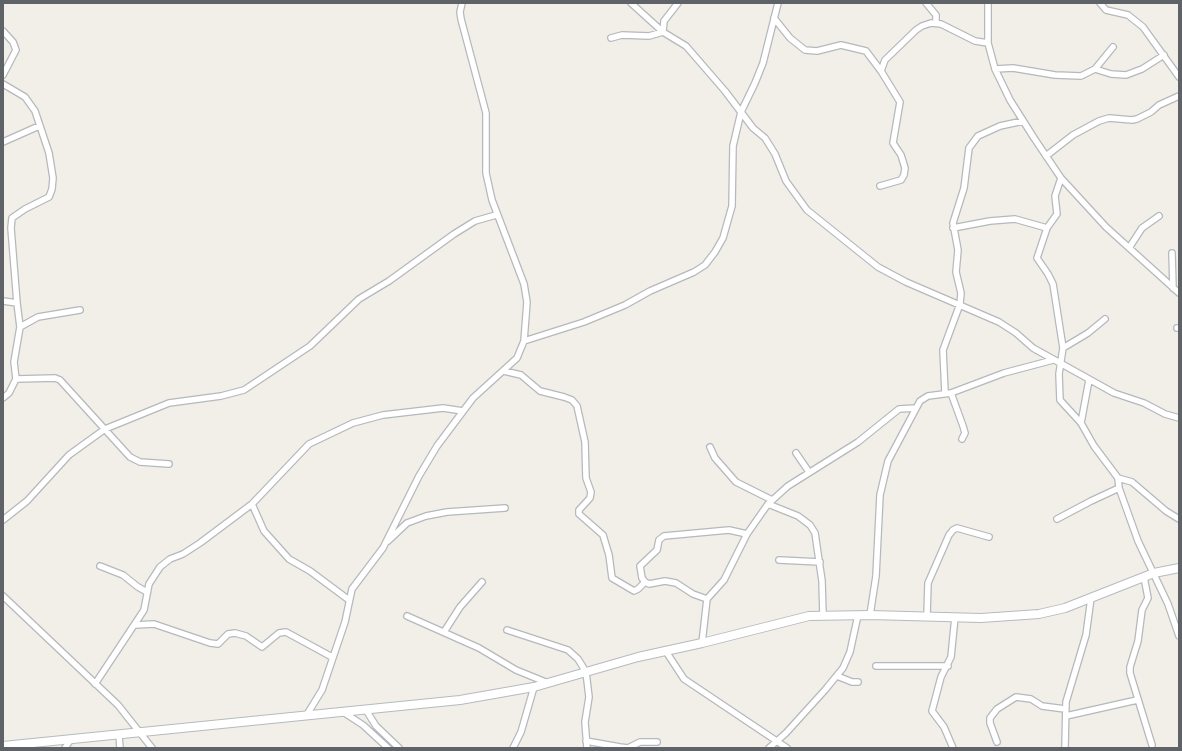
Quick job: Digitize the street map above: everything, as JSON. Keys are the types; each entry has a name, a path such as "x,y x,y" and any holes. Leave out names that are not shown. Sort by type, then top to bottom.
{"main road":[{"path":"3,746 460,700 534,687 665,650 702,643 809,616 870,614 981,618 1039,614 1065,608 1154,573 1179,568"}],"street":[{"path":"383,548 429,459 473,398 517,358 524,341 527,302 524,284 496,215 486,173 486,113 461,19 460,12 462,3"},
{"path":"631,3 663,32 686,46 753,128 771,146 786,181 807,210 884,271 999,322 1016,332 1033,348 1114,393 1144,403 1165,414 1179,418"},
{"path":"663,32 664,21 678,3"},
{"path":"524,341 606,314 665,284 694,272 705,265 715,252 728,223 732,206 733,146 741,112 756,83 778,3"},
{"path":"926,3 936,15 936,23"},
{"path":"988,3 988,43 995,69 1010,100 1046,156 1061,178 1106,227 1179,293"},
{"path":"1100,3 1106,10 1128,15 1143,27 1179,77"},
{"path":"774,18 790,38 805,50 817,51 841,45 866,51 881,71 900,102 893,143 902,158 904,175 901,180 880,186"},
{"path":"881,71 885,60 916,30 925,24 936,23 975,41 988,43"},
{"path":"3,31 13,42 16,50 3,75"},
{"path":"611,38 622,35 649,36 663,32"},
{"path":"995,69 1013,68 1055,75 1081,76 1095,69 1113,47"},
{"path":"1095,69 1111,74 1126,74 1142,69 1164,55"},
{"path":"3,84 25,97 30,103 52,168 52,189 49,197 25,209 12,218 11,228 20,327 14,362 16,379 12,389 3,398"},
{"path":"1046,156 1073,135 1099,121 1109,118 1137,119 1151,112 1159,105 1179,96"},
{"path":"962,439 965,433 948,393 943,350 960,304 961,293 956,272 958,250 953,223 964,188 968,154 972,143 978,136 987,131 1023,121"},
{"path":"3,142 39,126"},
{"path":"1061,178 1055,196 1057,214 1047,228 1037,258 1048,274 1052,284 1063,348 1060,364 1060,400 1081,423 1094,446 1118,478 1119,488 1138,541 1168,604 1179,636"},
{"path":"3,520 27,502 69,455 105,429 169,403 222,396 244,390 310,346 359,298 390,281 454,234 475,221 496,215"},
{"path":"1129,248 1142,228 1159,216"},
{"path":"953,228 990,221 1016,219 1047,228"},
{"path":"1172,253 1173,288"},
{"path":"3,301 17,303"},
{"path":"20,327 38,317 80,310"},
{"path":"1063,348 1088,333 1105,320"},
{"path":"870,614 876,576 880,495 888,462 920,401 928,396 948,393 1004,373 1053,360"},
{"path":"504,371 521,375 540,391 564,396 572,400 577,406 585,442 586,478 591,492 590,498 579,510 579,514 603,535 609,555 612,578 634,591 638,590 645,582"},
{"path":"16,379 55,378 60,380 130,458 140,462 169,464"},
{"path":"1081,423 1089,380"},
{"path":"95,684 144,610 147,592 153,576 170,559 183,554 194,547 252,504 309,444 353,422 383,415 443,408 463,410"},
{"path":"702,643 707,599 724,580 747,534 770,502 788,486 858,442 899,409 916,408"},
{"path":"710,446 715,458 736,482 810,524 815,533 820,562 823,615"},
{"path":"796,453 810,472"},
{"path":"1118,478 1132,482 1166,511 1179,518"},
{"path":"1057,519 1119,488"},
{"path":"252,504 264,531 289,559 310,571 349,600"},
{"path":"306,716 322,690 345,622 352,589 400,528 416,519 440,513 504,508"},
{"path":"927,616 928,583 946,540 953,530 957,528 989,537"},
{"path":"707,599 693,594 676,583 666,581 649,584 642,578 640,566 657,550 659,540 664,536 729,530 747,534"},
{"path":"779,560 820,562"},
{"path":"100,566 123,575 138,588 147,592"},
{"path":"1144,577 1148,598 1142,610 1138,641 1130,667 1137,700 1152,745"},
{"path":"444,632 460,607 482,582"},
{"path":"3,596 118,705 152,748"},
{"path":"1065,748 1066,702 1086,635 1091,598"},
{"path":"769,748 825,690 843,668 850,652 858,615"},
{"path":"407,616 479,648 516,670 548,683"},
{"path":"953,748 944,727 932,711 941,678 951,657 955,617"},
{"path":"135,625 154,624 210,643 218,644 228,634 235,633 246,636 262,647 279,633 286,632 332,657"},
{"path":"507,630 572,652 586,672 589,697 585,722 587,748"},
{"path":"665,650 684,679 787,748"},
{"path":"876,666 948,666"},
{"path":"837,676 852,682 858,682"},
{"path":"513,748 521,732 534,687"},
{"path":"998,742 990,723 990,718 997,709 1016,697 1032,699 1042,706 1065,712 1137,700"},
{"path":"366,710 376,726 399,748"},
{"path":"343,712 363,725 388,748"},
{"path":"120,735 120,748"},
{"path":"66,748 71,738"},
{"path":"586,741 628,748 640,742 657,742"}]}
